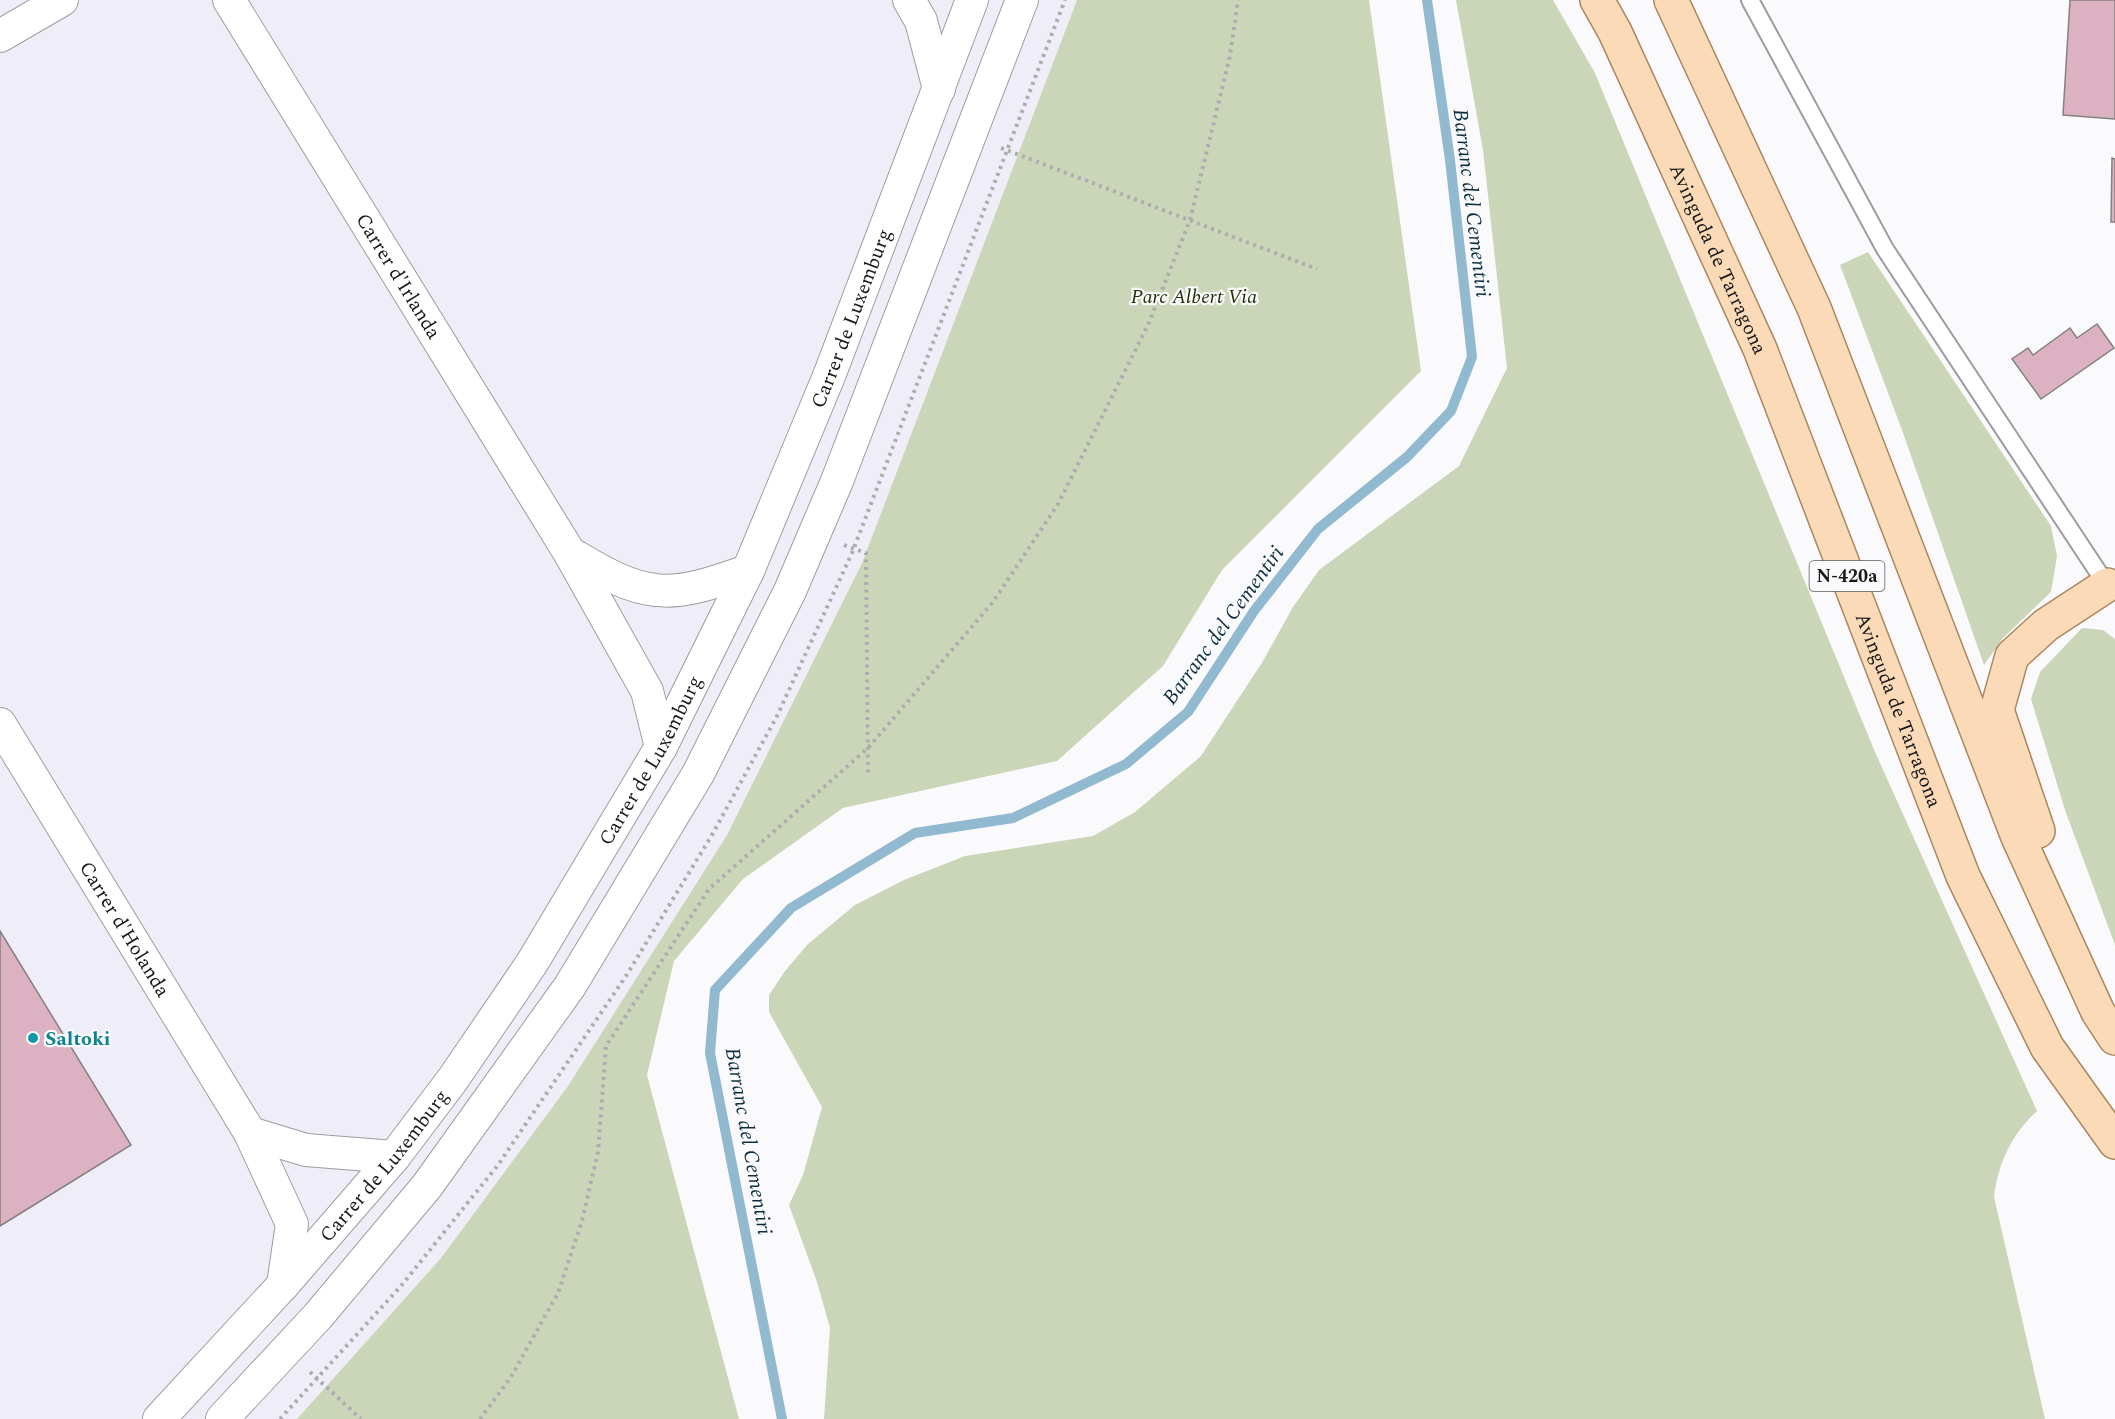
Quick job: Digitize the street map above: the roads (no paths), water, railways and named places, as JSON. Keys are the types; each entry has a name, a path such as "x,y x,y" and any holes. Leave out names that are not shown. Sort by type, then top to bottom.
{"main road":[{"name":"Avinguda de Tarragona","path":"1597,0 1615,33 1760,349 1963,876 2047,1047 2115,1142"},
{"name":"N-420a","path":"1671,0 1814,308 2018,837 2107,1025"},
{"path":"2107,1025 1997,710 2012,656 2046,625 2111,592"}],"street":[{"path":"0,36 62,0"},
{"name":"Carrer d'Irlanda","path":"229,0 569,552 647,691 661,747"},
{"path":"909,0 921,21 939,89"},
{"name":"Carrer de Luxemburg","path":"159,1419 283,1285 394,1157 453,1079 532,963 661,747 748,571 829,375 972,0"},
{"path":"222,1419 318,1316 427,1186 570,986 698,774 790,591 814,534 971,136 1022,0"},
{"name":"Carrer d'Irlanda","path":"569,552 610,576 656,590 698,587 748,571"},
{"name":"Carrer d'Holanda","path":"0,724 250,1133 291,1224 283,1285"},
{"path":"250,1133 306,1150 394,1157"}],"lane":[{"path":"1750,0 1885,249 2111,592"}],"waterway":[{"name":"Barranc del Cementiri","path":"782,1419 710,1053 715,990 791,908 915,833 1013,818 1126,764 1188,712 1254,611 1318,529 1407,457 1451,411 1472,357 1450,160 1427,0"}],"place":[{"name":"Saltoki","path":"33,1038"}],"park label":[{"name":"Parc Albert Via","path":"1194,296"}]}
